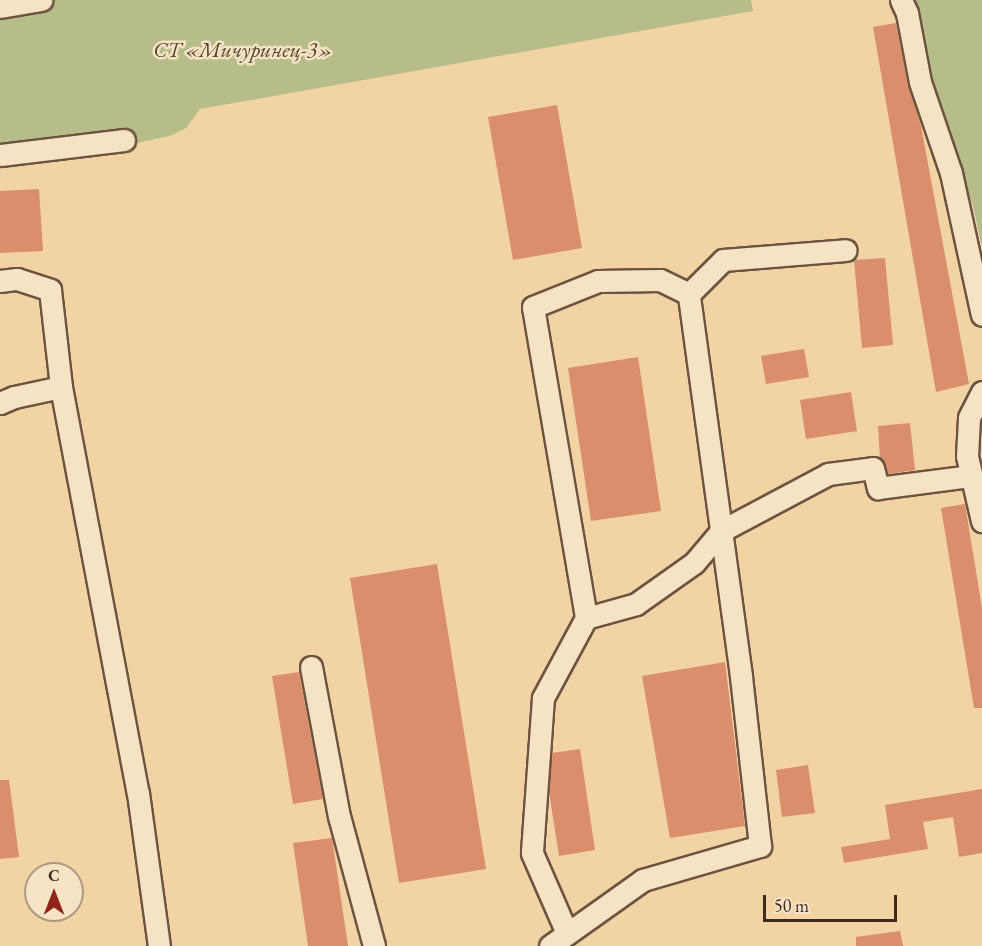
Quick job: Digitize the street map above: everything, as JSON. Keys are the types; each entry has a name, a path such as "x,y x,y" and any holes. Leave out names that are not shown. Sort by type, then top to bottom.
{"street":[{"path":"0,7 40,0"},
{"path":"901,0 906,13 920,82 951,173 982,315"},
{"path":"0,155 124,140"},
{"path":"688,294 723,260 846,250"},
{"path":"0,281 17,279 50,290 61,387 138,793 159,946"},
{"path":"567,933 532,853 543,698 586,618 533,308 598,281 660,280 688,294"},
{"path":"550,946 643,880 760,846 741,676 688,294"},
{"path":"0,403 14,397 61,387"},
{"path":"982,392 969,418 967,456 982,521"},
{"path":"586,618 636,604 694,564 721,531 828,474 873,468 878,488 971,476"},
{"path":"310,667 339,816 374,946"}],"green space":[{"name":"СТ «Мичуринец-3»","path":"0,0 751,0 753,11 200,109 186,128 170,136 132,144 0,159"},
{"path":"911,0 982,0 982,247 973,206 922,58"}],"building":[{"path":"896,23 908,85 921,126 969,384 936,392 873,27"},
{"path":"557,105 582,248 513,260 488,117"},
{"path":"39,189 43,251 0,253 0,191"},
{"path":"885,258 893,345 862,348 854,260"},
{"path":"804,349 809,377 766,384 761,356"},
{"path":"638,357 661,511 591,521 568,368"},
{"path":"851,392 857,431 806,439 800,400"},
{"path":"910,423 915,470 888,474 880,458 878,426"},
{"path":"965,504 982,608 982,708 974,708 941,508"},
{"path":"437,564 486,869 399,883 350,578"},
{"path":"725,662 745,826 670,838 642,676"},
{"path":"299,672 323,799 293,804 272,676"},
{"path":"580,749 595,850 559,856 549,792 552,753"},
{"path":"808,765 815,813 782,817 776,770"},
{"path":"0,780 9,780 19,857 0,859"},
{"path":"982,789 982,853 959,857 953,817 923,822 928,849 844,863 841,847 890,839 885,805"},
{"path":"332,838 348,946 308,946 293,843"},
{"path":"900,931 903,946 856,946 856,937"}]}
